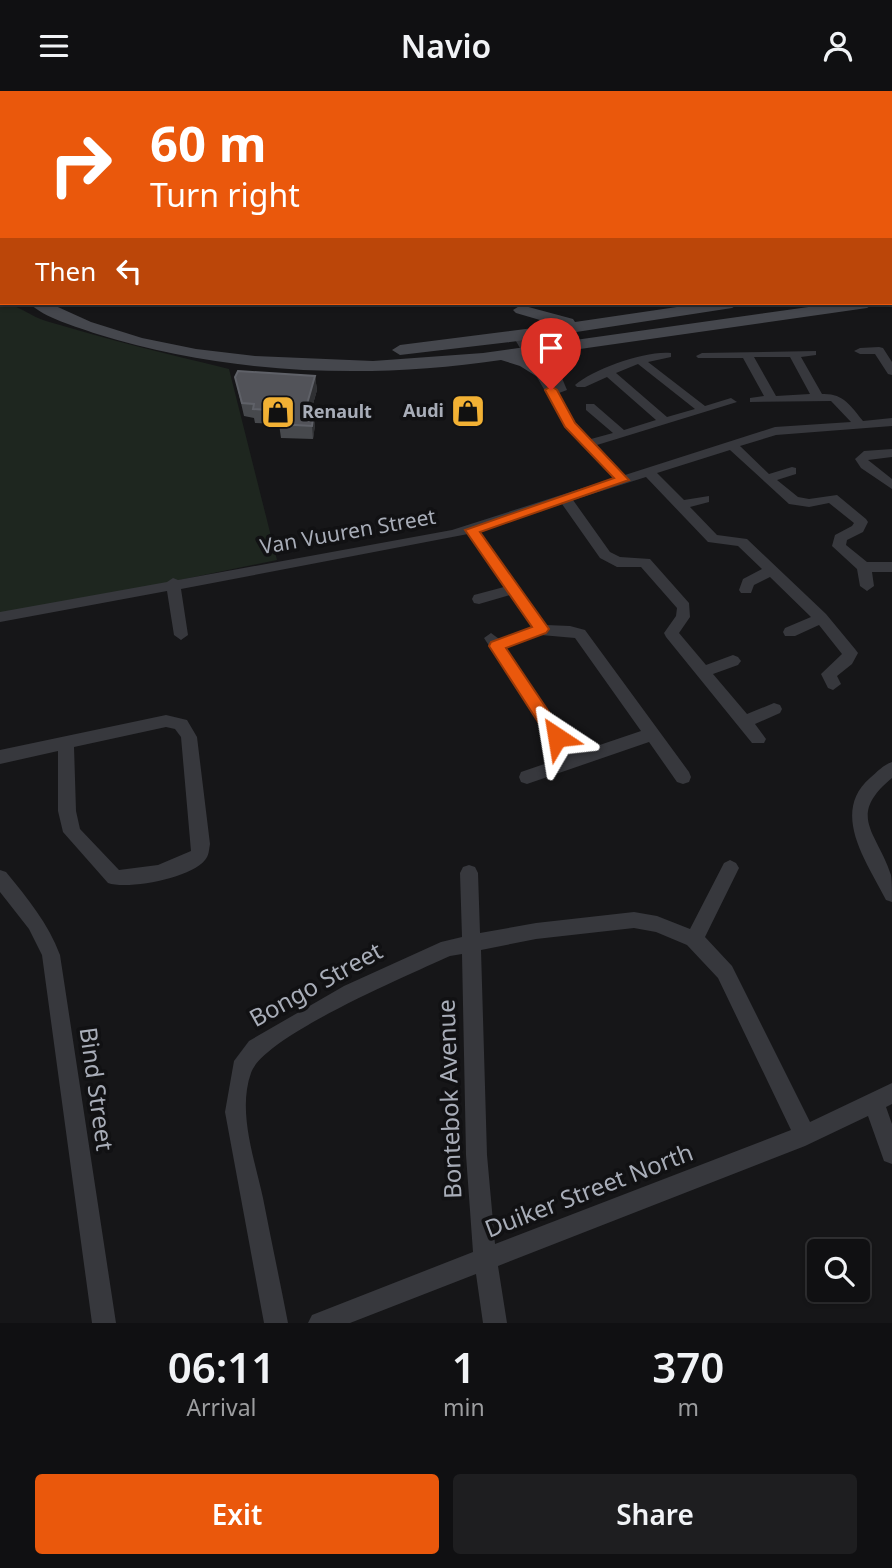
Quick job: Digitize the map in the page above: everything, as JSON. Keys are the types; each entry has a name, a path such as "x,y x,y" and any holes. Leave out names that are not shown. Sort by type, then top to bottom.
{"main road":[{"path":"28,305 95,330 136,340 236,357 343,366 436,363 483,358 592,340 852,305"},
{"path":"40,305 54,314"},
{"path":"236,357 341,355 440,347 718,305"},
{"path":"440,347 493,331 515,313 556,321 599,322"},
{"path":"483,358 519,360 549,373 562,355 592,340"}],"street":[{"path":"538,333 547,349 549,373 563,415 622,480"},
{"path":"518,336 549,373"},
{"path":"860,351 886,349 892,372"},
{"path":"794,353 817,396"},
{"path":"702,356 812,353"},
{"path":"747,354 771,398"},
{"path":"581,385 639,360 667,355"},
{"path":"639,360 702,409"},
{"path":"608,372 664,421"},
{"path":"754,400 833,397 841,402 859,424"},
{"path":"589,444 731,402"},
{"path":"590,407 622,434"},
{"name":"Van Vuuren Street","path":"0,617 472,530 775,431 892,422"},
{"path":"732,444 766,479 794,501 809,503 832,498 856,517 860,526 838,541 844,551 864,567 892,567"},
{"path":"892,453 868,454 861,459 892,485"},
{"path":"766,479 792,471"},
{"path":"648,472 713,539 742,542 821,618 850,653 847,660 828,674 833,684"},
{"path":"565,499 605,555 617,562 645,562 684,607 683,617 671,633 758,739"},
{"path":"681,505 704,499"},
{"path":"472,530 541,629"},
{"path":"864,567 867,586"},
{"path":"746,590 748,582 771,570"},
{"path":"173,583 181,635"},
{"path":"479,599 513,589"},
{"path":"790,632 821,618"},
{"path":"572,760 494,642 541,629 554,633 571,631 580,634 683,777"},
{"path":"702,672 733,661"},
{"path":"743,722 774,709"},
{"path":"0,757 66,741 166,721 184,726 189,737 201,844 199,855 184,864 133,877 114,877 72,832 67,811 66,741"},
{"path":"527,777 652,734"},
{"path":"892,769 862,797 857,812 863,832 892,894"},
{"path":"730,868 694,939 725,972 805,1135"},
{"name":"Bontebok Avenue","path":"468,873 472,944 475,1153 484,1260 495,1323"},
{"name":"Bind Street","path":"0,878 35,918 51,955 104,1323"},
{"name":"Bongo Street","path":"276,1323 235,1112 241,1068 256,1048 351,992 448,948 536,931 634,920 657,924 694,939"},
{"path":"883,1098 892,1153"},
{"name":"Duiker Street North","path":"320,1323 805,1135 883,1098"}],"shaded area":[{"path":"0,305 13,305 46,321 229,369 277,560 0,617"}],"building":[{"name":"Renault","path":"238,371 315,376 305,411 314,411 312,426 279,424 282,411 253,409 254,404 242,403 235,377"}],"place":[{"name":"Audi","path":"468,411"},
{"name":"Renault","path":"278,412"}],"route":[{"path":"551,390 569,424 622,480 472,530 541,629 496,646 557,737"}]}
